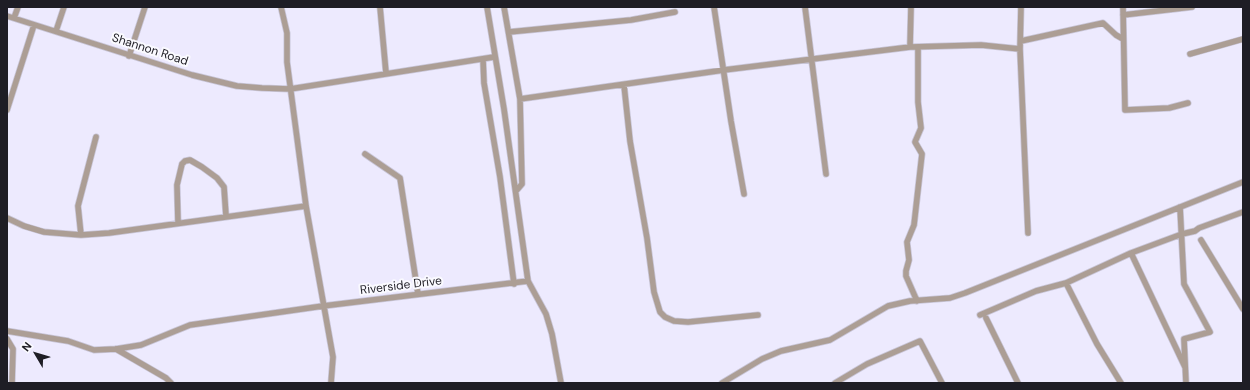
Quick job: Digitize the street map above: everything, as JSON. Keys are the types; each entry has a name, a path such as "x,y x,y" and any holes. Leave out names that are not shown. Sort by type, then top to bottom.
{"street":[{"path":"14,18 18,7"},
{"path":"56,31 64,7"},
{"path":"129,56 145,7"},
{"path":"281,7 287,33 290,88 306,206 333,357 332,383"},
{"path":"380,7 386,73"},
{"path":"487,7 494,57 502,96 528,281 546,314 552,334 561,383"},
{"path":"504,7 520,99 522,184 516,191"},
{"path":"714,7 731,121 744,194"},
{"path":"805,7 813,60 826,174"},
{"path":"910,47 911,7"},
{"path":"1021,7 1020,49 1028,233"},
{"path":"1123,7 1125,110 1169,108 1188,103"},
{"path":"1123,15 1192,7"},
{"path":"509,32 638,19 675,12"},
{"name":"Shannon Road","path":"7,16 129,56 192,75 238,86 290,88 494,57"},
{"path":"1020,41 1103,22 1116,35 1124,39"},
{"path":"7,110 34,25"},
{"path":"1190,54 1243,39"},
{"path":"520,99 724,70 918,46 981,45 1020,49"},
{"path":"917,301 906,276 909,260 906,242 914,225 922,154 915,142 921,128 918,102 918,46"},
{"path":"483,58 484,83 500,177 514,284"},
{"path":"624,85 630,141 647,238 654,292 660,312 665,317 674,321 688,322 758,315"},
{"path":"81,235 78,206 96,137"},
{"path":"365,154 400,178 418,294"},
{"path":"178,222 177,185 182,164 185,161 190,160 217,178 224,187 226,216"},
{"path":"722,383 762,359 781,351 825,342 867,320 888,306 917,301 938,300 966,293 1243,182"},
{"path":"7,218 24,226 44,232 81,235 109,233 178,222 306,206"},
{"path":"1180,207 1184,284 1210,332 1184,339 1186,383"},
{"path":"980,315 1036,291 1066,283 1131,253 1182,234 1195,231 1199,228 1243,212"},
{"path":"1201,240 1243,308"},
{"path":"1131,253 1186,370"},
{"name":"Riverside Drive","path":"7,331 68,341 94,350 116,349 141,345 190,325 323,306 514,284 528,281"},
{"path":"1066,283 1097,344 1121,383"},
{"path":"986,318 1018,383"},
{"path":"7,339 14,348 12,383"},
{"path":"835,383 867,364 920,341 942,383"},
{"path":"116,349 166,378 171,383"}]}
